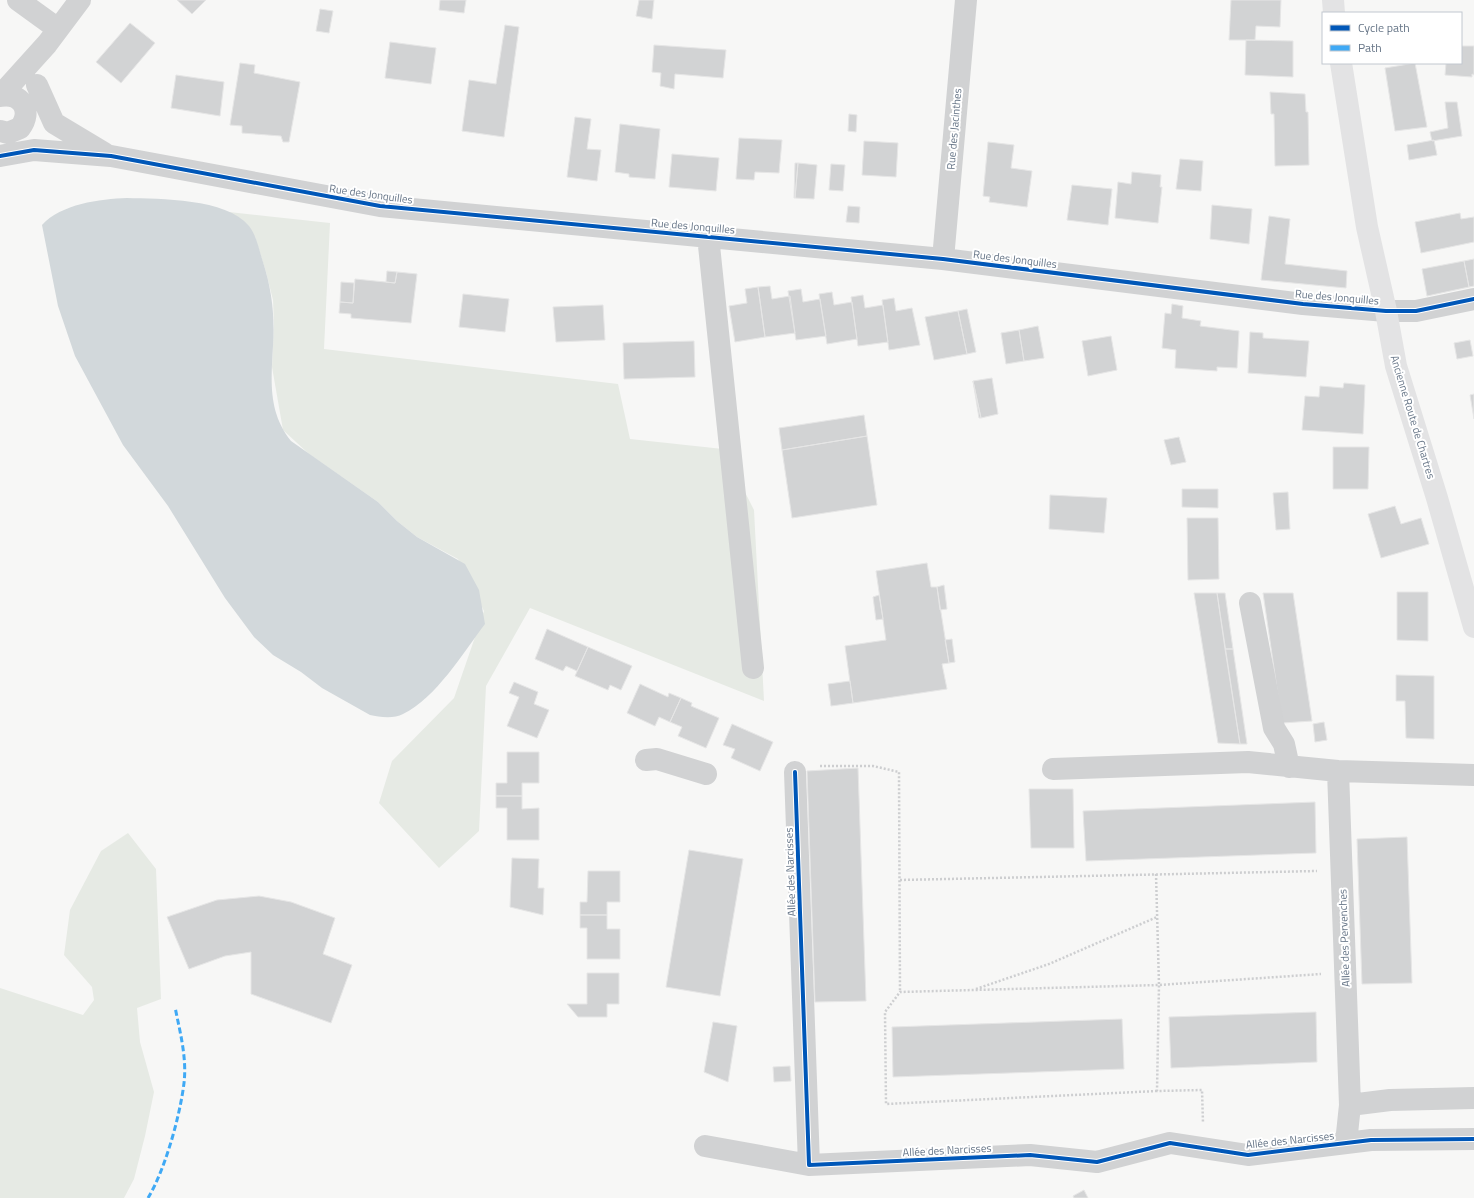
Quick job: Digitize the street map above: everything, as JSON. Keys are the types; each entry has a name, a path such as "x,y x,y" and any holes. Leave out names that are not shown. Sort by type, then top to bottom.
{"main road":[{"path":"1333,0 1334,12"},
{"name":"Ancienne Route de Chartres","path":"1341,64 1367,227 1386,311 1396,366 1435,491 1474,627"}],"street":[{"path":"18,0 52,36"},
{"name":"Rue des Jacinthes","path":"942,259 966,0"},
{"path":"0,96 52,36 75,2"},
{"path":"3,134 20,128 26,117 25,108 37,85 52,36"},
{"path":"37,85 54,124"},
{"path":"0,96 6,95 16,98 25,108 110,156"},
{"name":"Rue des Jonquilles","path":"3,134 34,150"},
{"name":"Rue des Jonquilles","path":"0,156 34,150 110,156 380,206 942,259 1303,304 1416,312 1474,299"},
{"path":"708,236 753,668"},
{"path":"1250,603 1274,728 1284,744 1289,767"},
{"path":"646,760 657,759 706,774"},
{"path":"1053,769 1248,762 1338,771 1474,776"},
{"name":"Allée des Pervenches","path":"1338,771 1350,1105"},
{"name":"Allée des Narcisses","path":"795,772 809,1165"},
{"path":"1350,1105 1382,1100 1474,1098"},
{"name":"Allée des Narcisses","path":"1346,1143 1350,1105"},
{"name":"Allée des Narcisses","path":"705,1146 809,1165 1030,1155 1097,1162 1170,1143 1248,1155 1371,1140 1474,1139"}],"path":[{"path":"795,772 796,766 873,766 899,772 900,992 885,1012 886,1104 1202,1090 1203,1148"},
{"path":"900,880 1342,870"},
{"path":"1156,874 1159,985 1157,1091"},
{"path":"972,990 1049,964 1157,917"},
{"path":"900,992 1159,985 1345,972"}],"shaded area":[{"path":"127,198 174,200 209,205 225,210 239,217 249,226 258,243 271,293 274,325 272,372 273,396 278,419 284,430 291,441 378,502 397,521 417,537 465,564 479,590 485,624 438,686 415,707 403,714 391,717 370,715 322,688 301,672 273,655 254,637 225,598 168,506 123,445 75,356 58,306 42,225 50,218 70,207 93,201"},
{"path":"229,212 330,223 324,349 618,384 630,439 723,449 754,510 764,701 530,608 486,686 479,831 439,868 379,803 392,761 454,698 484,611 458,559 417,537 397,521 378,502 309,454 283,430 272,367 274,324 273,300 255,237 242,220"},
{"path":"128,833 156,869 161,999 137,1008 140,1042 154,1092 134,1179 124,1198 0,1198 0,988 83,1015 94,1000 92,987 64,955 70,910 101,851"}],"building":[{"path":"177,0 206,0 192,14"},
{"path":"440,0 466,0 464,13 439,10"},
{"path":"639,0 654,0 652,19 636,16"},
{"path":"1231,0 1281,0 1280,27 1256,26 1255,40 1229,40"},
{"path":"320,9 333,11 329,33 316,31"},
{"path":"130,23 155,43 121,83 96,62"},
{"path":"505,25 519,27 504,137 462,131 469,80 496,84"},
{"path":"1246,40 1293,41 1293,77 1245,75"},
{"path":"390,42 436,48 431,84 385,78"},
{"path":"654,45 726,50 723,78 675,74 674,89 660,86 661,73 652,72"},
{"path":"1462,46 1474,46 1474,75 1472,74 1472,77 1445,75 1446,64 1462,64"},
{"path":"240,63 255,65 254,73 300,82 289,142 283,142 281,136 242,133 242,126 230,125"},
{"path":"1415,64 1427,127 1395,131 1385,68"},
{"path":"176,75 224,82 220,116 171,108"},
{"path":"1270,92 1305,94 1306,112 1308,112 1309,165 1275,166 1274,114 1271,114"},
{"path":"1445,102 1457,102 1462,136 1432,141 1430,132 1448,128"},
{"path":"849,114 857,115 856,132 848,131"},
{"path":"575,117 591,119 587,149 601,150 597,181 567,177"},
{"path":"620,124 660,129 655,179 629,177 629,174 615,172"},
{"path":"739,138 782,140 779,173 755,172 754,180 736,179"},
{"path":"1434,140 1437,155 1409,160 1407,145"},
{"path":"864,141 898,143 896,177 862,175"},
{"path":"988,142 1014,145 1011,168 1032,171 1027,207 989,202 990,197 983,196"},
{"path":"672,154 719,158 716,191 669,187"},
{"path":"1180,159 1203,161 1201,191 1176,189"},
{"path":"795,163 798,163 794,198"},
{"path":"798,163 817,165 814,199 795,198"},
{"path":"831,164 845,165 843,191 829,190"},
{"path":"1132,172 1161,175 1160,187 1162,187 1158,223 1115,218 1118,182 1131,184"},
{"path":"1072,185 1112,189 1108,225 1067,220"},
{"path":"1212,205 1252,209 1249,244 1210,239"},
{"path":"848,206 860,207 859,223 846,222"},
{"path":"1460,213 1461,219 1474,217 1474,242 1421,253 1415,222"},
{"path":"1269,216 1290,219 1285,264 1347,271 1346,288 1261,280"},
{"path":"1474,259 1474,286 1469,287 1464,261"},
{"path":"1464,261 1469,287 1427,296 1422,269"},
{"path":"387,271 397,272 395,283 386,282"},
{"path":"397,272 417,274 411,323 351,318 351,314 339,313 340,302 353,303 355,279 395,283"},
{"path":"341,282 354,283 353,303 340,302"},
{"path":"770,286 772,299 790,296 795,333 765,337 758,287"},
{"path":"758,287 765,337 735,342 729,306 747,303 745,289"},
{"path":"801,289 803,302 820,299 826,336 796,340 788,291"},
{"path":"832,292 834,305 852,302 857,339 827,344 819,294"},
{"path":"463,294 509,299 505,332 459,327"},
{"path":"863,295 865,308 883,305 888,342 858,346 851,297"},
{"path":"894,298 896,311 912,308 920,345 889,350 882,300"},
{"path":"1172,304 1183,306 1182,318 1201,321 1200,326 1239,331 1237,368 1217,367 1217,371 1175,368 1176,350 1162,348 1165,313 1171,314"},
{"path":"603,305 605,340 556,342 553,307"},
{"path":"967,309 976,352 967,354 958,311"},
{"path":"958,311 967,354 934,360 925,317"},
{"path":"1038,326 1044,358 1024,361 1019,330"},
{"path":"1019,330 1024,361 1006,364 1001,333"},
{"path":"1250,332 1263,333 1263,338 1309,341 1306,377 1248,373"},
{"path":"1111,336 1117,370 1088,376 1082,341"},
{"path":"1470,340 1473,356 1457,359 1454,343"},
{"path":"694,341 695,377 624,379 623,343"},
{"path":"992,378 998,414 981,418 973,381"},
{"path":"973,381 981,418 979,418"},
{"path":"1344,383 1365,385 1363,434 1302,430 1305,396 1319,397 1320,386 1343,388"},
{"path":"1474,394 1474,419 1470,395"},
{"path":"864,415 867,436 782,450 779,428"},
{"path":"867,436 877,505 792,518 782,450"},
{"path":"1179,437 1186,462 1171,465 1164,440"},
{"path":"1333,447 1369,447 1368,489 1333,489"},
{"path":"1182,489 1218,489 1218,508 1182,507"},
{"path":"1288,492 1290,529 1276,530 1273,493"},
{"path":"1050,495 1107,498 1104,533 1049,529"},
{"path":"1395,506 1401,524 1421,518 1429,544 1381,558 1368,514"},
{"path":"1187,518 1218,518 1219,579 1188,580"},
{"path":"927,563 931,587 937,587 949,663 942,664 947,689 853,703 845,646 886,640 876,571"},
{"path":"944,585 947,609 940,610 937,587"},
{"path":"1397,592 1428,592 1428,641 1397,640"},
{"path":"1194,593 1217,593 1240,744 1218,743"},
{"path":"1217,593 1225,593 1233,649 1225,649"},
{"path":"1263,593 1293,593 1312,721 1282,723"},
{"path":"879,595 883,619 876,620 873,597"},
{"path":"547,629 588,647 577,671 566,666 563,671 535,659"},
{"path":"952,639 955,662 949,663 945,640"},
{"path":"588,647 632,666 621,690 610,685 608,690 575,676"},
{"path":"1225,649 1233,649 1247,744 1240,744"},
{"path":"1396,675 1434,676 1434,739 1406,738 1405,701 1396,701"},
{"path":"850,681 853,703 831,706 828,684"},
{"path":"514,682 538,692 534,704 549,710 537,738 507,726 519,697 509,693"},
{"path":"640,684 668,697 669,693 681,698 670,722 659,717 655,726 627,713"},
{"path":"681,698 692,703 691,706 719,718 706,748 678,736 682,727 670,722"},
{"path":"1324,722 1327,740 1315,742 1313,724"},
{"path":"732,724 773,742 760,771 731,758 735,749 723,745"},
{"path":"507,752 539,752 539,783 522,783 522,796 496,796 496,783 507,783"},
{"path":"858,768 866,1001 815,1002 807,771"},
{"path":"1029,789 1073,789 1074,848 1031,848"},
{"path":"496,796 522,796 522,809 539,808 539,840 507,840 507,808 496,808"},
{"path":"1315,802 1316,853 1086,861 1083,811"},
{"path":"1407,837 1412,983 1362,984 1357,839"},
{"path":"689,850 743,859 720,996 666,987"},
{"path":"512,858 539,859 538,888 544,888 543,915 510,907"},
{"path":"588,871 620,871 620,902 607,902 607,915 580,915 580,902 587,902"},
{"path":"259,896 291,902 335,918 323,954 352,965 331,1023 251,994 251,952 225,956 189,969 167,917 217,900"},
{"path":"580,915 607,915 607,929 620,929 620,959 587,959 587,928 580,928"},
{"path":"587,973 619,973 619,1004 607,1004 607,1017 578,1017 567,1004 587,1004"},
{"path":"1316,1012 1317,1062 1171,1068 1169,1017"},
{"path":"1122,1019 1124,1069 893,1077 892,1027"},
{"path":"713,1022 737,1026 728,1082 704,1072"},
{"path":"790,1066 791,1081 774,1082 773,1067"},
{"path":"1084,1190 1088,1198 1074,1198 1073,1196"}],"marked path":[{"path":"148,1198 166,1158 179,1111 184,1083 184,1055 175,1007"}],"cycle path":[{"path":"0,156 34,150 111,156 380,206 943,259 1303,304 1386,311 1416,311 1474,299"},
{"path":"795,772 809,1165 1030,1155 1097,1162 1170,1143 1248,1155 1371,1140 1474,1139"}]}
